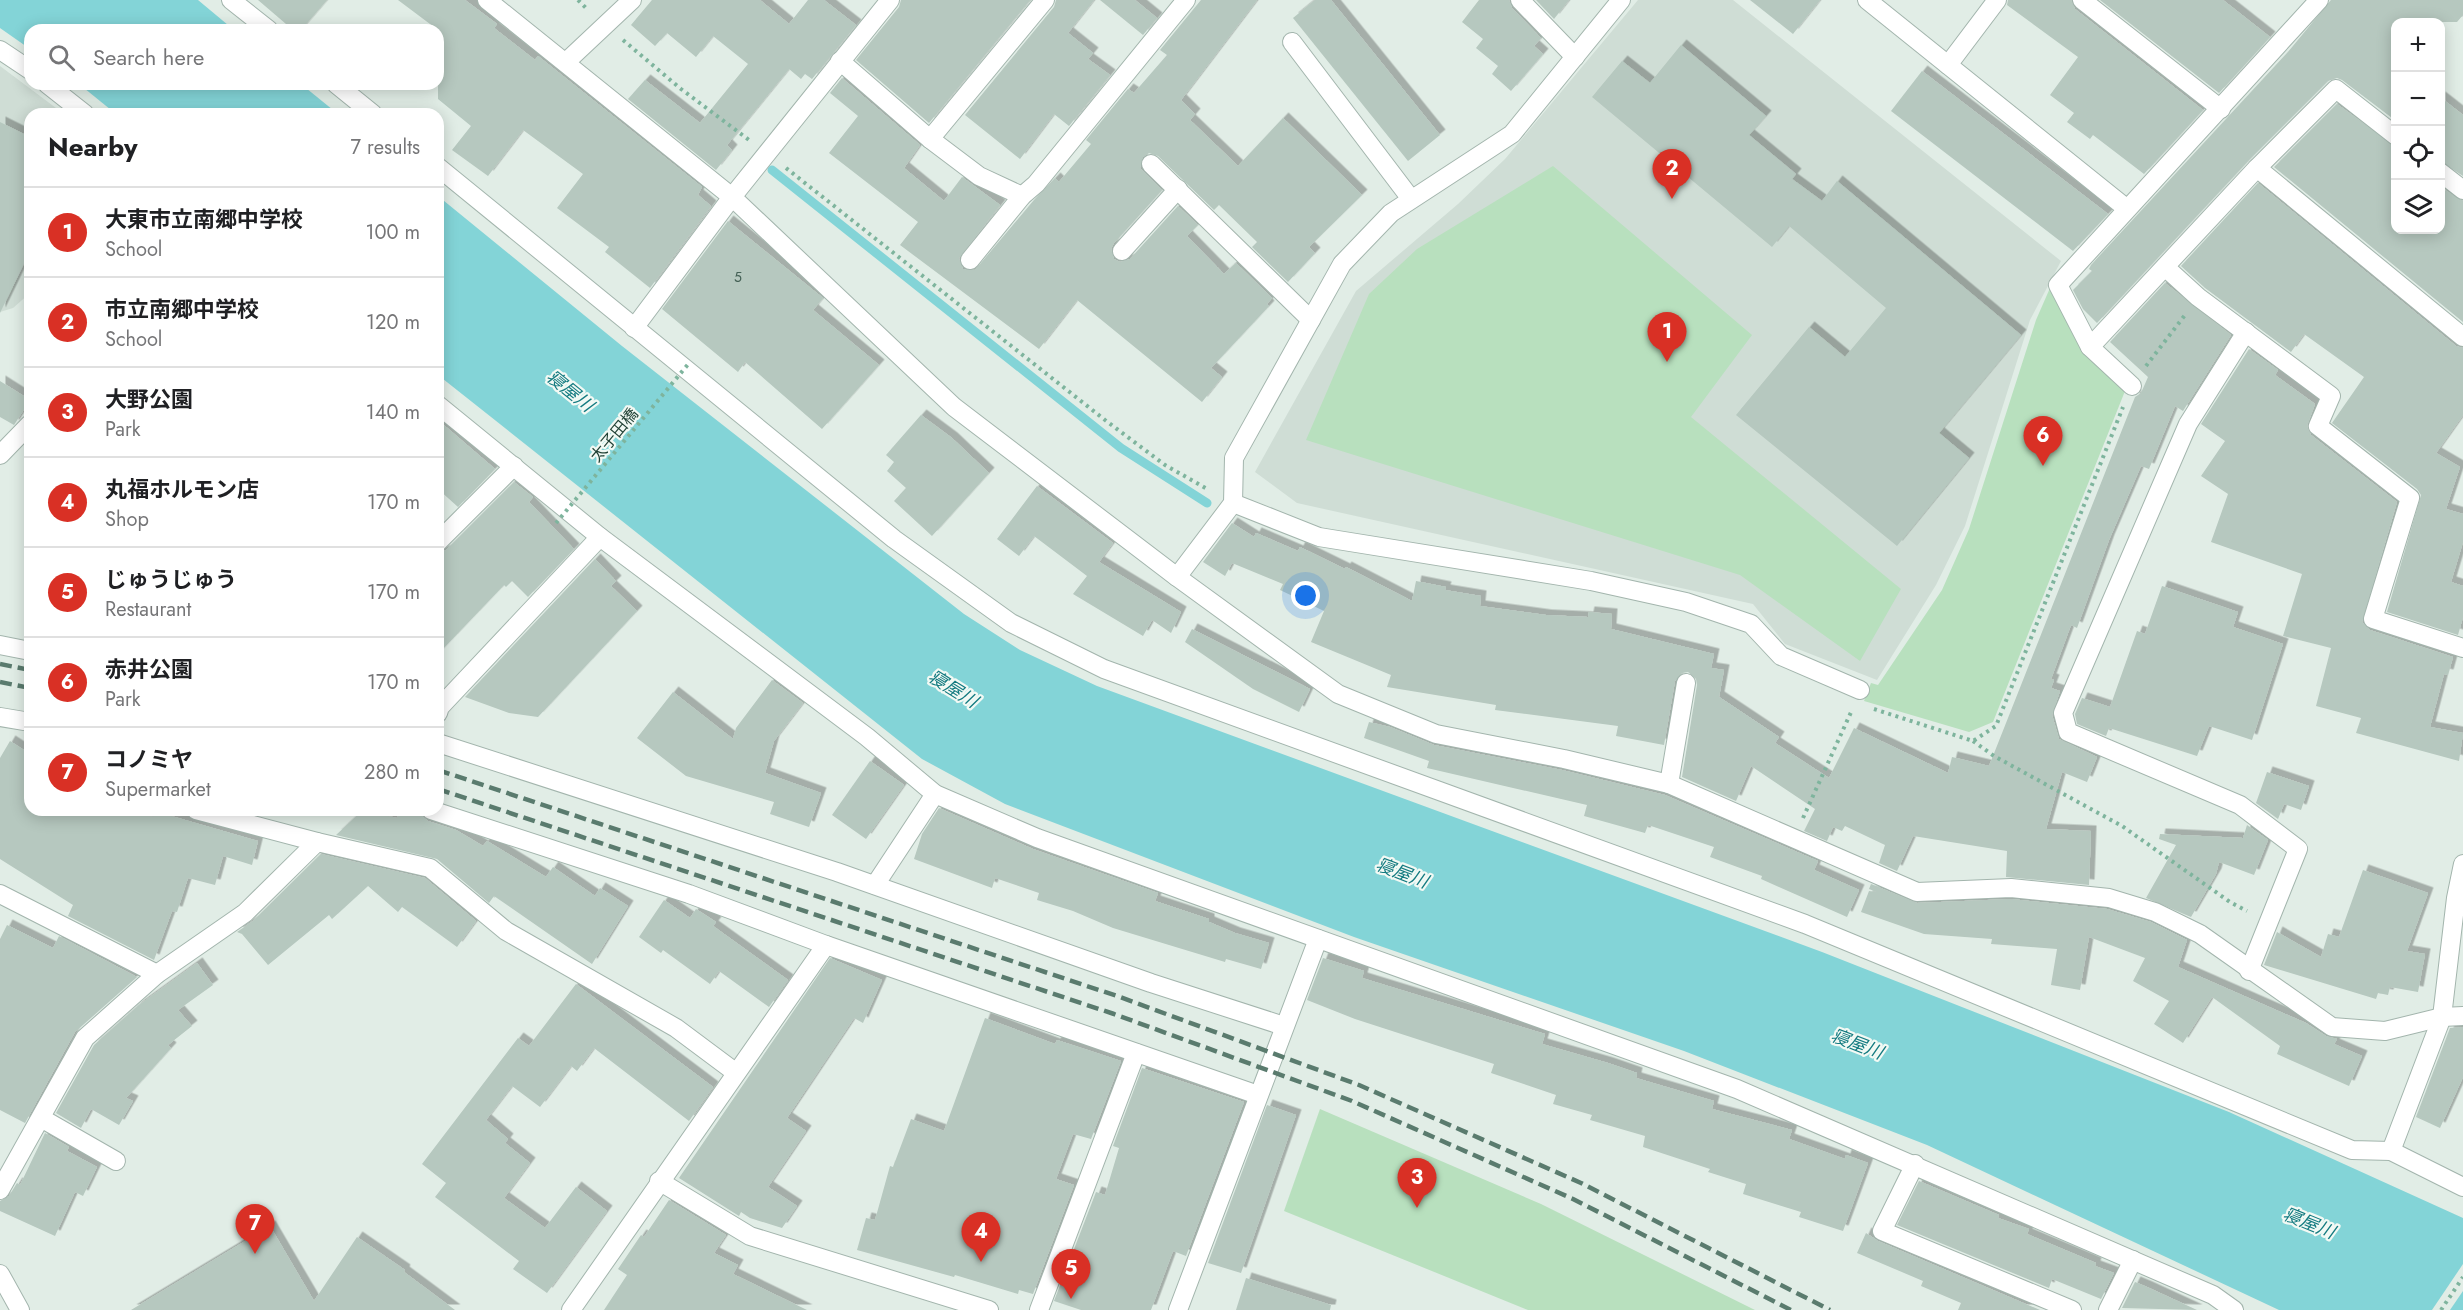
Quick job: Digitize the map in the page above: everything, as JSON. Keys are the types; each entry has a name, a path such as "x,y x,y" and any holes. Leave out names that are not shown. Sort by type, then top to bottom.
{"street":[{"path":"231,0 261,24"},
{"path":"487,0 732,196 954,407 1177,577 1338,694 1436,734 1564,759 1668,784 1917,891 2011,888 2109,898 2155,912 2200,934 2249,971 2332,1027 2385,1031 2442,1017 2463,1016"},
{"path":"566,62 632,0"},
{"path":"634,328 732,196 890,0"},
{"path":"930,139 1045,0"},
{"path":"1520,0 1575,57"},
{"path":"1177,577 1231,504 1233,458 1342,264 1391,213 1512,134 1621,0"},
{"path":"1867,0 2126,208"},
{"path":"1948,65 1997,0"},
{"path":"2082,0 2221,109"},
{"path":"2132,386 2090,347 2058,285 2126,208 2221,109 2319,0"},
{"path":"970,260 1022,196 1036,184 1178,3"},
{"path":"1292,42 1411,199"},
{"path":"0,50 24,66"},
{"path":"840,61 930,139 979,176 1022,196"},
{"path":"2090,347 2258,168 2336,89 2391,132"},
{"path":"55,90 77,108"},
{"path":"343,90 366,108"},
{"path":"1151,164 1311,320"},
{"path":"2258,168 2463,337"},
{"path":"444,173 894,539 1011,623 1104,669 1805,924 2352,1150 2391,1151 2463,1186"},
{"path":"2445,176 2463,190"},
{"path":"1122,251 1178,189"},
{"path":"2165,267 2198,297 2331,396 2318,426 2410,498 2373,619 2463,648"},
{"path":"2246,332 2188,424 2063,713 2068,732 2240,805 2298,849 2249,971"},
{"path":"444,410 600,537 867,737 935,794 1037,838 1737,1089 2214,1295 2234,1310"},
{"path":"1,453 24,430"},
{"path":"444,536 514,466"},
{"path":"1231,504 1319,537 1591,581 1686,602 1751,624 1781,656 1858,697"},
{"path":"444,703 600,537"},
{"path":"0,645 24,650"},
{"path":"1668,784 1686,683"},
{"path":"0,717 24,721"},
{"path":"444,744 875,885 1151,983 1284,1026"},
{"path":"875,885 935,794"},
{"path":"444,814 689,894 826,945 1258,1095"},
{"path":"219,816 430,868 506,931 676,1028 735,1072"},
{"path":"0,1190 85,1038 157,974 245,913 317,842"},
{"path":"2391,1151 2442,1017 2456,898 2463,864"},
{"path":"0,894 157,974"},
{"path":"1178,1310 1318,939"},
{"path":"571,1310 735,1072 826,945"},
{"path":"1039,1310 1136,1053"},
{"path":"41,1118 116,1161"},
{"path":"1915,1164 1882,1231 2072,1310"},
{"path":"659,1181 750,1236 989,1310"},
{"path":"2108,1310 2133,1260"},
{"path":"0,1274 20,1310"}],"path":[{"path":"578,0 681,89 766,153 1105,420 1165,465 1203,485 1231,504"},
{"path":"1973,741 1996,726 2132,386 2198,297"},
{"name":"太子田橋","path":"556,523 690,362"},
{"path":"1794,837 1858,697 1973,741 1994,756 2122,826 2230,902 2269,922"},
{"path":"2441,1310 2463,1277"}],"shaded area":[{"path":"1638,0 1733,0 2061,261 2030,320 1965,526 1936,585 1877,680 1785,644 1753,604 1297,503 1255,472 1356,291 1458,204 1505,159"},
{"path":"0,66 24,84 24,90 32,90 56,108 24,108 24,298 13,308 0,312"}],"green space":[{"path":"1553,166 1752,335 1691,417 1901,589 1860,661 1740,575 1306,440 1369,294 1417,249"},
{"path":"2050,288 2125,391 1993,722 1969,732 1864,701 1871,683 1878,685 1942,590 1969,529 2036,320"},
{"path":"1320,1109 1541,1204 1755,1310 1528,1310 1284,1211"}],"water":[{"path":"0,0 198,0 227,24 24,24 24,45 0,28"},
{"path":"86,90 308,90 331,108 109,108"},
{"name":"寝屋川","path":"444,201 622,346 964,614 1020,650 1097,686 1822,952 2229,1112 2463,1218 2463,1310 2279,1310 1927,1145 1684,1051 1354,937 1005,804 922,759 444,380"}],"pier":[{"path":"2463,1264 2463,1291 2450,1310 2432,1310"}],"building":[{"path":"258,0 327,0 306,24 286,24"},
{"path":"398,0 465,0 497,24 494,28 535,60 538,56 702,187 698,195 711,206 650,288 605,252 609,247 557,208 583,174 523,130 488,176 452,150 471,126 438,99 438,90 444,90 444,24 430,24"},
{"path":"652,0 760,0 789,24 808,0 824,0 856,25 812,79 805,74 801,79 789,69 727,145 732,150 716,170 628,99 645,80 700,123 748,64 713,36 696,57 667,33 655,46 631,25"},
{"path":"901,0 1030,0 929,123 856,60 899,7"},
{"path":"1056,0 1094,0 1068,33 1093,53 1088,59 1110,75 1069,126 1054,114 1020,159 965,115 1054,7"},
{"path":"1100,0 1135,0 1157,18 1143,35"},
{"path":"1201,0 1257,0 1181,100 1195,114 1190,120 1238,166 1283,118 1362,195 1309,247 1315,253 1288,282 1252,247 1257,242 1219,205 1214,210 1158,156 1149,153 1143,157 1140,168 1162,190 1114,243 1111,249 1114,259 1120,262 1130,259 1178,206 1198,225 1187,236 1224,274 1236,263 1272,298 1267,304 1269,306 1211,368 1222,377 1202,402 1077,300 1039,349 900,245 918,222 829,153 858,116 830,93 842,78 920,145 904,168 944,201 962,177 1000,205 959,258 963,269 975,270 1055,178 1059,182 1091,144 1086,140 1128,89 1134,93 1167,55 1160,50"},
{"path":"1315,0 1331,0 1440,135 1408,161 1293,18"},
{"path":"1479,0 1509,0 1512,8 1541,38 1534,46 1543,54 1511,91 1492,74 1498,66 1476,48 1483,39 1462,22"},
{"path":"1536,0 1569,0 1554,19"},
{"path":"1750,0 1820,0 1793,34"},
{"path":"2008,0 2071,0 2075,9 2203,110 2144,174 2093,135 2090,139 2067,122 2074,113 2050,95 2078,57 2007,5"},
{"path":"2100,0 2223,0 2270,37 2219,93"},
{"path":"2331,0 2463,0 2463,15 2457,22 2445,22 2445,18 2391,18 2391,117 2342,80 2337,78 2328,81 2249,160 2097,323 2083,309 2073,290 2092,271 2089,269 2091,265 2288,52"},
{"path":"1681,45 1766,116 1749,135 1796,174 1792,179 1822,201 1837,181 2021,335 1939,433 1969,458 1897,546 1736,415 1809,327 1845,357 1886,308 1789,226 1772,247 1592,97 1622,61 1650,83"},
{"path":"1922,71 2108,214 2073,251 1891,111"},
{"path":"2445,101 2463,115 2463,176 2445,164"},
{"path":"2337,104 2391,143 2391,234 2445,234 2445,190 2463,201 2463,322 2274,167"},
{"path":"0,122 24,134 24,263 0,313"},
{"path":"2258,183 2456,346 2463,348 2463,415 2436,453 2460,467 2446,509 2463,514 2463,542 2451,582 2463,586 2463,617 2458,635 2387,612 2421,495 2417,489 2332,423 2364,377 2304,334 2291,352 2205,288 2181,266"},
{"path":"728,221 823,298 813,310 879,365 822,429 745,362 738,372 662,309"},
{"path":"2165,283 2231,335 2183,411 2175,406 2149,469 2141,466 2109,540 2077,628 2071,625 2051,679 2054,680 2051,688 2060,691 2052,715 2059,739 2097,757 2087,782 2062,772 2046,829 2091,831 2089,885 2006,877 2007,851 1913,836 1897,871 1879,863 1885,845 1845,826 1842,831 1833,827 1827,841 1804,831 1815,809 1751,766 1736,801 1682,777 1697,685 1696,679 1688,672 1682,673 1675,681 1664,745 1616,736 1618,726 1495,710 1496,705 1387,687 1391,675 1311,642 1324,611 1280,590 1283,584 1232,563 1225,576 1203,562 1232,523 1254,537 1256,533 1298,551 1300,547 1345,569 1346,567 1412,601 1416,581 1446,587 1445,590 1481,596 1480,606 1546,615 1588,617 1589,612 1612,614 1611,629 1714,654 1711,668 1724,670 1719,697 1779,737 1775,743 1829,778 1854,728 1948,773 1952,757 1989,766 2135,397 2141,393 2148,377 2110,342"},
{"path":"2249,349 2278,370 2275,375 2315,404 2307,426 2311,435 2397,502 2362,622 2370,630 2453,657 2448,675 2444,674 2430,727 2463,733 2459,761 2356,733 2361,718 2316,706 2331,648 2283,636 2302,574 2211,542 2228,494 2201,476 2225,441 2201,424"},
{"path":"0,381 24,396 24,409 14,425 0,417"},
{"path":"921,415 952,438 989,473 932,536 894,501 906,488 887,471 894,462 886,455"},
{"path":"444,425 495,469 458,507 444,494"},
{"path":"514,482 533,497 529,502 574,549 528,597 512,581 506,587 504,585 444,648 444,551"},
{"path":"1037,486 1113,543 1099,562 1181,612 1171,633 1152,620 1143,636 1073,594 1087,576 1034,536 1019,556 997,539"},
{"path":"595,559 616,581 611,586 637,611 538,717 509,713 465,697"},
{"path":"2162,586 2238,612 2233,627 2283,644 2252,740 2209,726 2197,756 2109,728 2106,736 2077,724 2075,714 2082,698 2110,707 2137,631 2145,634"},
{"path":"1192,629 1310,689 1299,712 1253,689 1185,642"},
{"path":"772,680 803,703 774,741 765,773 821,793 809,827 770,814 774,802 686,776 637,738 673,692 733,739 736,728"},
{"path":"1369,722 1390,727 1434,745 1562,770 1665,795 1818,861 1814,870 1859,890 1847,917 1761,879 1762,876 1710,857 1714,847 1648,825 1645,833 1584,816 1587,805 1427,768 1429,761 1364,738"},
{"path":"10,741 24,750 24,816 171,816 258,841 252,865 223,856 215,885 188,878 177,912 172,911 154,960 68,916 73,905 0,859 0,758"},
{"path":"870,761 904,785 866,839 832,815"},
{"path":"2267,772 2309,786 2301,810 2284,804 2278,819 2256,803"},
{"path":"939,808 1033,849 1158,893 1155,901 1209,919 1209,922 1235,933 1269,943 1261,969 1226,959 1225,962 1113,928 1073,911 1037,900 1039,893 995,878 992,888 914,859 922,834"},
{"path":"357,816 397,818 398,816 422,816 428,821 456,830 483,846 487,841 546,877 553,867 595,896 600,888 628,906 592,964 494,896 489,903 437,859 336,835"},
{"path":"2247,825 2268,840 2254,875 2219,862 2216,874 2191,917 2146,898 2176,845 2159,839 2160,834 2243,838"},
{"path":"321,854 425,878 476,921 457,947 402,907 398,912 368,886 332,919 329,915 268,965 242,934 237,932 253,921"},
{"path":"2363,870 2428,893 2407,951 2425,954 2418,992 2390,987 2388,995 2378,993 2376,999 2264,965 2277,932 2321,957 2328,934 2339,937"},
{"path":"1871,884 1917,903 2011,899 2107,909 2151,922 2187,940 2178,967 2306,1023 2326,1036 2337,1039 2334,1044 2362,1056 2349,1086 2277,1054 2280,1046 2212,997 2183,1043 2154,1024 2169,1001 2133,981 2145,958 2089,937 2080,990 2051,985 2057,949 1991,944 1992,939 1924,934 1861,912 1869,891 1877,892 1869,889"},
{"path":"664,900 690,918 696,909 716,922 713,926 788,980 769,1007 719,971 710,984 663,950 661,953 639,937"},
{"path":"7,925 53,948 59,936 137,977 75,1032 25,1123 0,1110 0,939"},
{"path":"830,958 882,980 863,1023 854,1018 787,1118 806,1131 768,1187 797,1206 782,1228 750,1218 741,1212 739,1216 679,1178"},
{"path":"1323,958 1364,971 1362,978 1545,1034 1542,1044 1608,1063 1637,1073 1636,1078 1714,1101 1712,1109 1792,1130 1789,1139 1845,1159 1846,1155 1868,1163 1843,1231 1799,1217 1801,1212 1743,1194 1746,1184 1708,1172 1710,1169 1643,1147 1645,1136 1590,1120 1592,1115 1553,1104 1556,1095 1491,1073 1494,1064 1355,1019 1307,1000"},
{"path":"197,963 213,985 178,1010 192,1026 168,1045 171,1048 126,1098 133,1101 119,1125 91,1109 81,1128 56,1113 94,1045 139,1005"},
{"path":"576,984 713,1087 689,1121 594,1048 577,1071 571,1066 540,1107 512,1086 486,1120 508,1139 505,1143 530,1163 504,1198 545,1228 576,1187 607,1211 547,1293 513,1269 519,1261 435,1197 446,1183 422,1164 518,1038 529,1046"},
{"path":"985,1018 1055,1044 1057,1040 1121,1061 1091,1139 1073,1134 1056,1179 1074,1185 1033,1294 1019,1290 1018,1294 857,1250 866,1218 875,1220 890,1166 893,1167 911,1119 944,1131"},
{"path":"2463,1027 2463,1077 2440,1128 2416,1117 2450,1028"},
{"path":"1142,1068 1244,1102 1186,1256 1173,1251 1151,1310 1081,1310 1054,1301 1096,1192 1105,1195 1119,1148 1113,1146"},
{"path":"1267,1105 1296,1115 1241,1273 1208,1263"},
{"path":"45,1133 69,1147 67,1151 97,1167 83,1196 75,1192 55,1236 0,1211 0,1201 9,1196 17,1183 20,1185"},
{"path":"1919,1181 1999,1215 1998,1218 2029,1229 2027,1234 2114,1273 2101,1299 2052,1279 2049,1288 1897,1225"},
{"path":"669,1200 726,1235 714,1253 738,1265 733,1274 807,1310 604,1310 627,1275 618,1269 641,1235 644,1237"},
{"path":"270,1226 314,1301 357,1237 405,1270 404,1272 455,1310 131,1310"},
{"path":"1866,1233 1878,1241 2040,1310 1958,1310 1961,1303 1921,1286 1923,1281 1857,1253"},
{"path":"1246,1278 1331,1305 1330,1310 1236,1310"},
{"path":"2135,1282 2147,1287 2197,1310 2122,1308"}],"waterway":[{"path":"772,170 1121,448 1207,503"}],"railway":[{"path":"0,664 24,669"},
{"path":"0,682 24,687"},
{"path":"444,772 1120,997 1359,1085 1581,1183 1830,1310"},
{"path":"444,791 1114,1014 1352,1101 1573,1199 1791,1310"}],"place":[{"name":"市立南郷中学校","path":"1672,199"},
{"name":"大東市立南郷中学校","path":"1667,362"},
{"name":"赤井公園","path":"2043,466"},
{"name":"大野公園","path":"1417,1208"},
{"name":"コノミヤ","path":"255,1254"},
{"name":"丸福ホルモン店","path":"981,1262"},
{"name":"じゅうじゅう","path":"1071,1299"}]}
